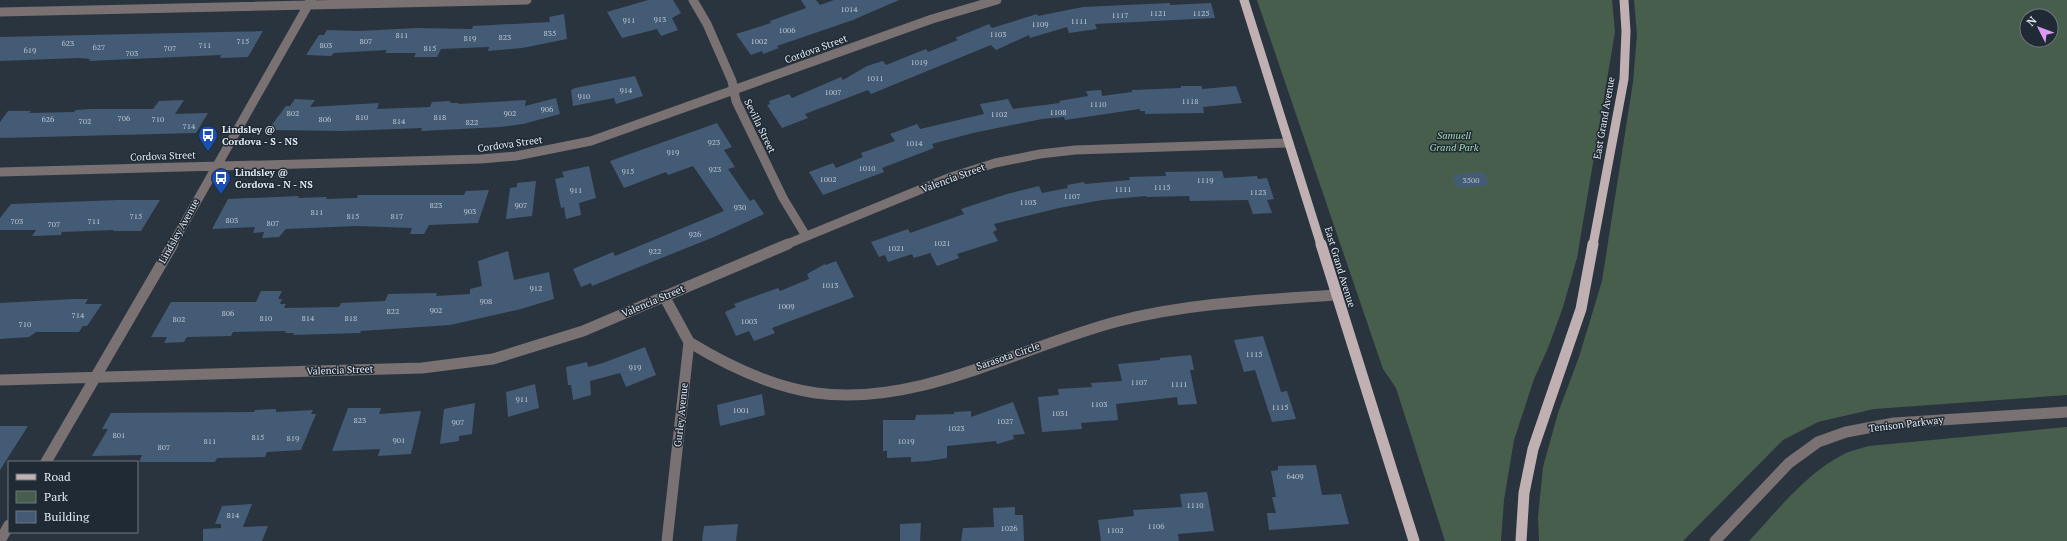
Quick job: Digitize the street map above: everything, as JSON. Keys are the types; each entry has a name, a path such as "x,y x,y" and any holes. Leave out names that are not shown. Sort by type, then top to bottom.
{"main road":[{"name":"East Grand Avenue","path":"1244,0 1414,541"},
{"name":"East Grand Avenue","path":"1521,541 1524,493 1533,449 1581,310 1624,79 1626,24 1624,0"}],"street":[{"path":"0,12 310,3 527,0"},
{"name":"Sevilla Street","path":"693,0 707,24 732,81 736,101 783,198 806,236"},
{"name":"Cordova Street","path":"0,172 481,160 516,156 591,141 932,19 997,0"},
{"name":"Lindsley Avenue","path":"47,461 161,265 310,3"},
{"name":"Valencia Street","path":"0,380 422,368 493,359 583,331 806,236 951,177 995,164 1040,154 1111,148 1289,143"},
{"name":"Sarasota Circle","path":"689,342 717,360 754,377 799,390 831,394 863,394 904,388 945,378 1093,327 1139,317 1271,300 1336,295"},
{"path":"664,296 689,342"},
{"name":"Gurley Avenue","path":"667,541 689,342"},
{"name":"Tenison Parkway","path":"1715,541 1790,463 1818,442 1846,432 1894,423 2067,412"},
{"path":"0,541 8,527"}],"green space":[{"name":"Samuell Grand Park","path":"1257,0 1612,0 1615,32 1577,258 1563,307 1548,348 1534,379 1514,440 1504,500 1501,541 1445,541 1396,388 1383,369"},
{"path":"1634,0 2067,0 2067,395 1874,409 1818,422 1783,440 1683,541 1539,541 1538,517 1543,467 1558,413 1579,357 1602,281 1633,82 1637,35"},
{"path":"2067,427 2067,541 1749,541 1794,492 1818,470 1846,453 1869,446"}],"building":[{"path":"648,0 673,0 681,13 672,18 678,30 661,36 657,29 622,38 607,12"},
{"path":"801,0 816,0 820,5 834,0 899,0 853,20 777,46 779,48 763,54 762,51 751,55 736,34 771,23 770,21 806,8"},
{"path":"1170,3 1170,5 1211,3 1215,18 1095,24 1097,29 1069,33 1067,27 1030,38 1029,35 996,50 991,45 871,94 868,90 805,114 808,118 782,128 767,105 770,104 769,101 789,94 792,98 841,77 843,80 867,66 883,61 886,65 926,49 928,52 958,40 955,38 989,24 992,28 1037,14 1038,16 1083,7"},
{"path":"564,14 567,39 522,48 488,51 489,47 441,49 437,57 414,57 416,53 385,53 387,50 334,53 331,56 306,55 319,35 324,35 327,30 359,31 417,28 472,29 473,26 550,22 549,17"},
{"path":"263,31 248,57 220,58 221,55 89,61 90,59 79,58 0,61 0,37"},
{"path":"635,76 643,96 616,104 614,98 573,106 571,90 575,88"},
{"path":"1181,86 1202,86 1202,89 1236,86 1242,103 1203,107 1204,113 1145,114 1145,111 1140,111 1140,109 1065,120 1064,117 1042,119 973,133 932,144 934,148 882,168 884,172 823,195 809,172 833,163 836,168 863,157 861,153 895,141 890,134 917,124 920,129 984,114 980,104 1008,99 1013,109 1060,103 1059,101 1088,96 1086,91 1101,90 1102,96 1132,92 1132,90 1181,88"},
{"path":"556,98 560,114 523,124 500,127 421,131 422,128 344,131 268,130 286,106 290,106 295,99 315,100 310,107 379,103 377,109 430,107 432,102 451,101 450,103 459,103 458,104 526,100 525,106"},
{"path":"184,100 175,114 208,113 196,133 0,138 0,122 8,111 31,111 29,113 74,112 76,110 92,109 153,109 159,101"},
{"path":"717,123 732,147 724,150 735,167 728,169 750,201 754,199 764,214 714,237 592,286 591,283 581,287 573,269 613,252 615,256 724,211 693,166 668,175 666,172 624,188 610,161"},
{"path":"589,166 596,198 579,203 581,215 566,219 564,207 561,208 555,179 564,177 562,172"},
{"path":"1222,171 1224,178 1257,176 1258,179 1267,178 1274,199 1267,200 1272,213 1253,214 1248,200 1190,201 1189,196 1146,196 1102,200 1059,208 994,224 997,230 993,232 998,241 957,254 959,258 937,266 930,253 914,258 912,254 888,262 885,255 879,257 871,242 908,229 910,233 964,214 961,209 1007,194 1039,186 1042,193 1068,188 1067,185 1084,182 1085,184 1130,180 1129,177 1166,176 1165,172"},
{"path":"1483,172 1490,185 1458,188 1452,175"},
{"path":"536,181 532,216 506,219 510,188 517,187 517,183"},
{"path":"489,190 478,223 429,225 424,234 410,234 412,228 356,226 286,229 279,237 262,238 264,232 253,233 255,227 212,229 228,199 299,196 298,198 327,197 326,199 357,198 358,195 464,195 466,191"},
{"path":"160,200 141,231 113,231 114,230 62,232 61,235 32,236 36,230 0,230 0,218 11,204"},
{"path":"508,251 514,280 549,272 554,299 521,309 450,325 361,331 360,333 293,335 294,333 285,333 286,331 233,332 231,336 187,337 184,342 164,343 167,337 151,337 171,302 256,302 261,291 282,291 278,299 282,299 280,304 286,304 284,308 339,307 341,303 385,301 388,294 437,293 436,296 470,294 470,289 482,286 478,261"},
{"path":"836,261 854,297 772,328 775,333 754,341 749,331 736,336 725,312 736,307 734,304 778,288 780,291 809,279 807,274 825,264 826,265"},
{"path":"88,299 85,304 102,304 87,326 83,326 79,332 36,332 29,337 0,339 0,303"},
{"path":"1263,336 1281,392 1287,391 1296,419 1272,422 1255,370 1244,372 1234,340"},
{"path":"645,347 656,375 626,387 620,373 590,381 591,395 573,400 571,385 568,385 566,367 587,362 588,367"},
{"path":"1191,355 1194,370 1190,370 1197,404 1178,405 1177,397 1116,404 1118,420 1081,423 1082,429 1042,432 1038,397 1059,395 1058,389 1092,387 1091,383 1122,381 1118,364"},
{"path":"535,384 539,408 508,417 506,392"},
{"path":"762,394 765,415 720,426 717,405"},
{"path":"1013,402 1025,434 1013,435 1014,439 997,444 996,441 947,446 947,458 928,461 911,462 911,457 887,458 887,451 883,451 883,420 915,420 916,415 954,414 954,412 971,411 971,417"},
{"path":"475,403 472,434 459,436 459,441 440,444 444,409"},
{"path":"348,408 381,408 379,414 421,411 411,454 378,456 380,449 332,451"},
{"path":"276,409 276,412 313,410 311,414 316,414 301,450 267,452 265,457 217,458 215,462 139,462 142,455 92,456 108,429 102,429 111,413 254,412 255,410"},
{"path":"0,426 28,426 0,470"},
{"path":"1316,465 1322,495 1341,494 1349,524 1269,530 1267,513 1276,513 1272,497 1276,497 1271,471 1278,470 1278,466"},
{"path":"1207,492 1214,531 1178,534 1179,541 1101,541 1098,520 1134,516 1133,510 1182,507 1180,494"},
{"path":"252,504 243,527 268,526 262,541 203,541 203,529 221,528 221,524 215,524 222,506"},
{"path":"1015,507 1015,515 1023,515 1024,541 961,541 963,528 994,527 993,508"},
{"path":"921,523 920,541 900,541 900,524"},
{"path":"738,524 736,541 702,541 704,526"}],"place":[{"name":"Lindsley @ Cordova - S - NS","path":"208,152"},
{"name":"Lindsley @ Cordova - N - NS","path":"221,195"}]}
